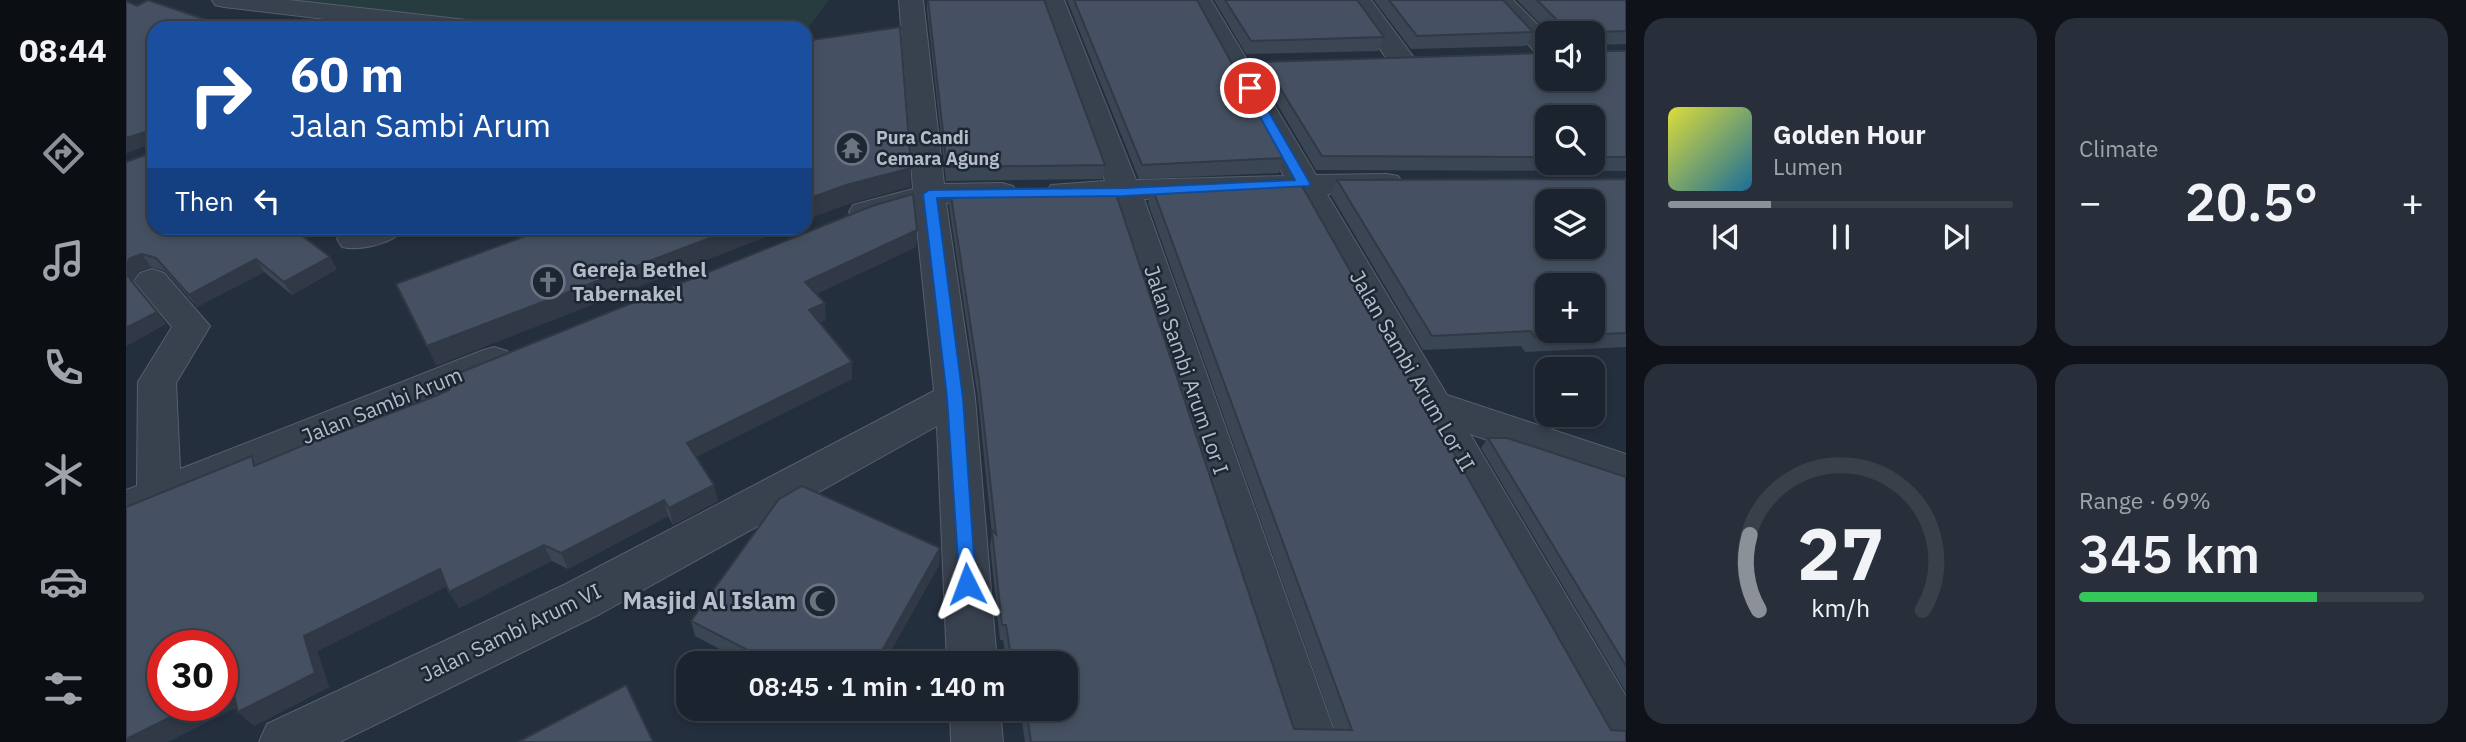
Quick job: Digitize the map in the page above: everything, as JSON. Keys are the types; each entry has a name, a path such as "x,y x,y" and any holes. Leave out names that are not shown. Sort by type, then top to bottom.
{"street":[{"path":"224,0 406,21"},
{"path":"911,0 929,194 955,398 971,651"},
{"name":"Jalan Sambi Arum Lor I","path":"1052,0 1125,192 1312,742"},
{"name":"Jalan Sambi Arum Lor II","path":"1199,0 1250,65 1304,183 1619,726"},
{"path":"1358,0 1414,59 1373,60"},
{"path":"1499,0 1535,37"},
{"path":"311,21 328,12"},
{"path":"833,224 929,194 1125,192 1304,183 1425,183"},
{"path":"354,239 366,235"},
{"path":"142,503 157,382 192,326 152,281"},
{"name":"Jalan Sambi Arum","path":"142,503 522,350"},
{"name":"Jalan Sambi Arum VI","path":"285,742 583,599 955,398"},
{"path":"1431,405 1626,471"},
{"path":"976,721 977,742"}],"green space":[{"path":"250,0 829,0 812,23 434,21"}],"building":[{"path":"148,0 210,21 147,21 147,131 126,138 126,1 137,6"},
{"path":"928,0 1044,0 1105,165 947,167"},
{"path":"1074,0 1197,0 1284,158 1142,165"},
{"path":"1225,0 1357,0 1384,37 1251,41"},
{"path":"1389,0 1503,0 1533,32 1417,36"},
{"path":"1537,0 1626,0 1626,31 1605,32 1605,21 1556,19"},
{"name":"Pura Candi Cemara Agung","path":"900,27 911,168 846,185 812,197 812,40"},
{"path":"1605,51 1626,51 1626,157 1605,157 1605,105 1535,105 1535,157 1322,156 1264,62 1535,53 1535,91 1605,91"},
{"path":"147,154 147,235 301,235 330,257 284,282 256,259 189,295 156,258 142,254 130,258 126,265 126,162"},
{"path":"1298,179 1611,730 1626,731 1626,742 1031,742 1028,721 1078,721 1078,651 1010,651 1006,625 1002,625 992,530 996,534 979,381 950,189 1114,188 1294,729 1352,730 1152,187"},
{"path":"1626,179 1626,333 1605,334 1605,273 1535,273 1535,337 1531,331 1432,336 1337,180"},
{"path":"913,194 917,230 805,282 825,303 809,310 852,362 687,443 714,485 669,508 664,500 561,553 544,545 449,592 440,569 304,636 315,673 238,712 238,630 147,630 147,721 163,721 126,739 126,507 252,456 254,466 330,434 331,436 433,397 449,390 444,379 800,235 812,235 812,230 872,206"},
{"name":"Gereja Bethel Tabernakel","path":"528,235 718,235 427,346 396,284"},
{"path":"126,274 157,312 126,328"},
{"path":"1488,438 1507,438 1626,477 1626,666"},
{"name":"Masjid Al Islam","path":"802,486 940,548 882,651 750,651 691,621 779,499"},
{"path":"626,685 653,742 518,742"}],"place":[{"name":"Pura Candi Cemara Agung","path":"852,148"},
{"name":"Gereja Bethel Tabernakel","path":"548,282"},
{"name":"Masjid Al Islam","path":"820,601"}],"route":[{"path":"967,584 955,398 929,194 1125,192 1304,183 1250,88"}]}
